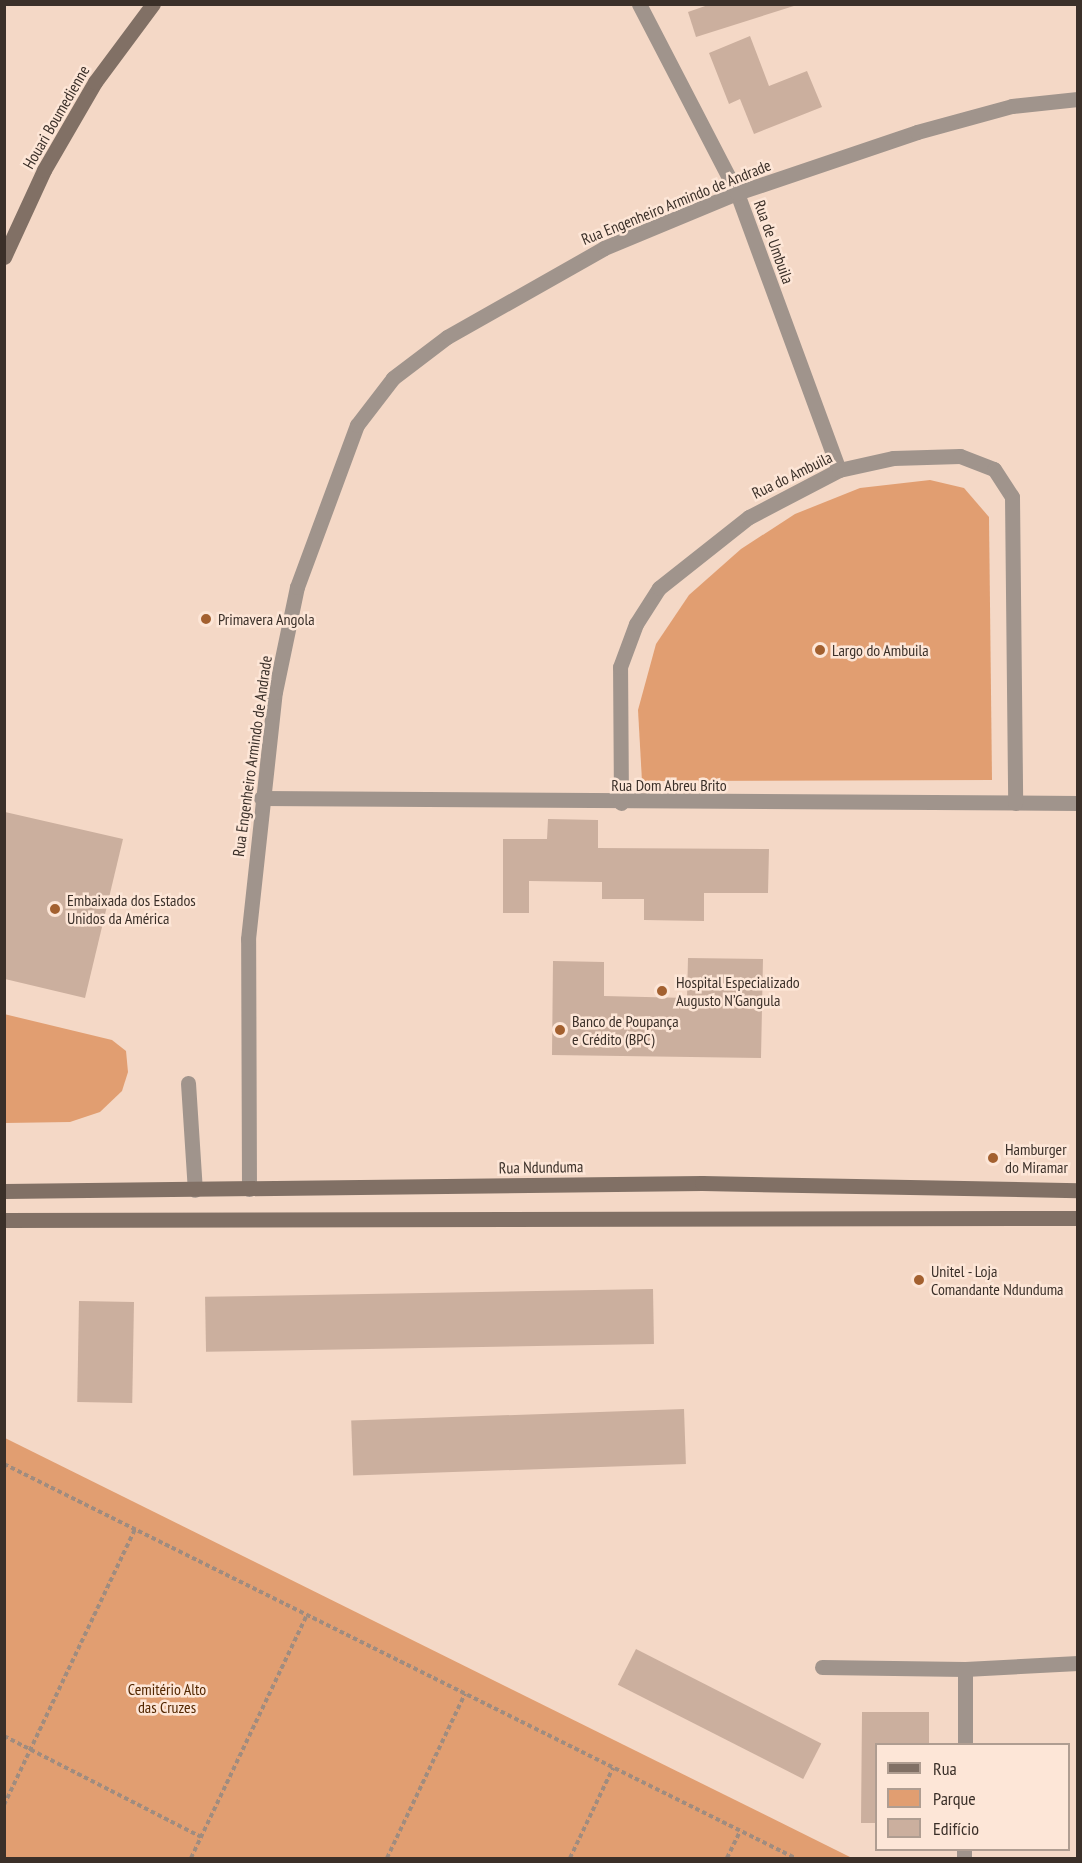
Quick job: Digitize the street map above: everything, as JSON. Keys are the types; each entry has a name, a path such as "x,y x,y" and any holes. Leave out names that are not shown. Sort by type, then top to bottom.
{"main road":[{"name":"Houari Boumedienne","path":"4,257 44,171 95,82 153,4"},
{"name":"Rua Ndunduma","path":"4,1191 702,1183 1077,1190"},
{"path":"4,1220 1077,1218"}],"street":[{"name":"Rua de Umbuila","path":"639,4 737,193 839,470"},
{"name":"Rua Engenheiro Armindo de Andrade","path":"249,1189 248,939 261,798 275,692 297,587 357,425 393,378 447,337 604,248 737,193 917,132 1012,106 1077,99"},
{"name":"Rua do Ambuila","path":"621,803 620,667 636,624 659,588 749,517 839,470 893,458 960,456 994,470 1012,497 1015,803"},
{"name":"Rua Dom Abreu Brito","path":"261,798 621,803 1077,803"},
{"path":"188,1083 195,1190"},
{"path":"822,1667 965,1668 1077,1663"},
{"path":"965,1668 965,1743"}],"path":[{"path":"4,1464 795,1858"},
{"path":"4,1805 135,1529"},
{"path":"191,1858 307,1615"},
{"path":"387,1858 465,1694"},
{"path":"4,1736 201,1837"},
{"path":"570,1858 613,1768"},
{"path":"727,1858 740,1831"}],"green space":[{"path":"930,480 964,488 989,517 992,780 642,781 638,710 656,644 689,595 741,549 795,514 860,488"},
{"path":"4,1014 112,1040 126,1051 128,1072 122,1091 100,1112 70,1122 5,1123"},
{"name":"Cemitério Alto das Cruzes","path":"5,1438 852,1858 5,1858"}],"building":[{"path":"711,4 797,5 696,37 688,12"},
{"path":"750,36 769,86 807,71 822,107 754,134 740,99 729,104 709,53"},
{"name":"Embaixada dos Estados Unidos da América","path":"5,812 123,839 85,998 5,979"},
{"path":"548,819 598,820 598,848 769,849 768,893 704,893 704,921 644,920 644,899 602,899 602,882 529,881 529,913 503,913 503,839 547,839"},
{"path":"688,958 763,959 761,1058 552,1055 553,961 604,962 604,996 687,998"},
{"path":"653,1289 654,1344 206,1352 205,1297"},
{"path":"79,1301 134,1302 132,1403 77,1402"},
{"path":"684,1409 686,1464 353,1476 351,1421"},
{"path":"636,1649 821,1743 803,1779 618,1685"},
{"path":"862,1712 929,1712 929,1743 875,1743 875,1823 861,1823"}],"place":[{"name":"Primavera Angola","path":"206,619"},
{"name":"Largo do Ambuila","path":"820,650"},
{"name":"Embaixada dos Estados Unidos da América","path":"55,909"},
{"name":"Hospital Especializado Augusto N’Gangula","path":"662,991"},
{"name":"Banco de Poupança e Crédito (BPC)","path":"560,1030"},
{"name":"Hamburger do Miramar","path":"993,1158"},
{"name":"Unitel - Loja Comandante Ndunduma","path":"919,1280"}]}
